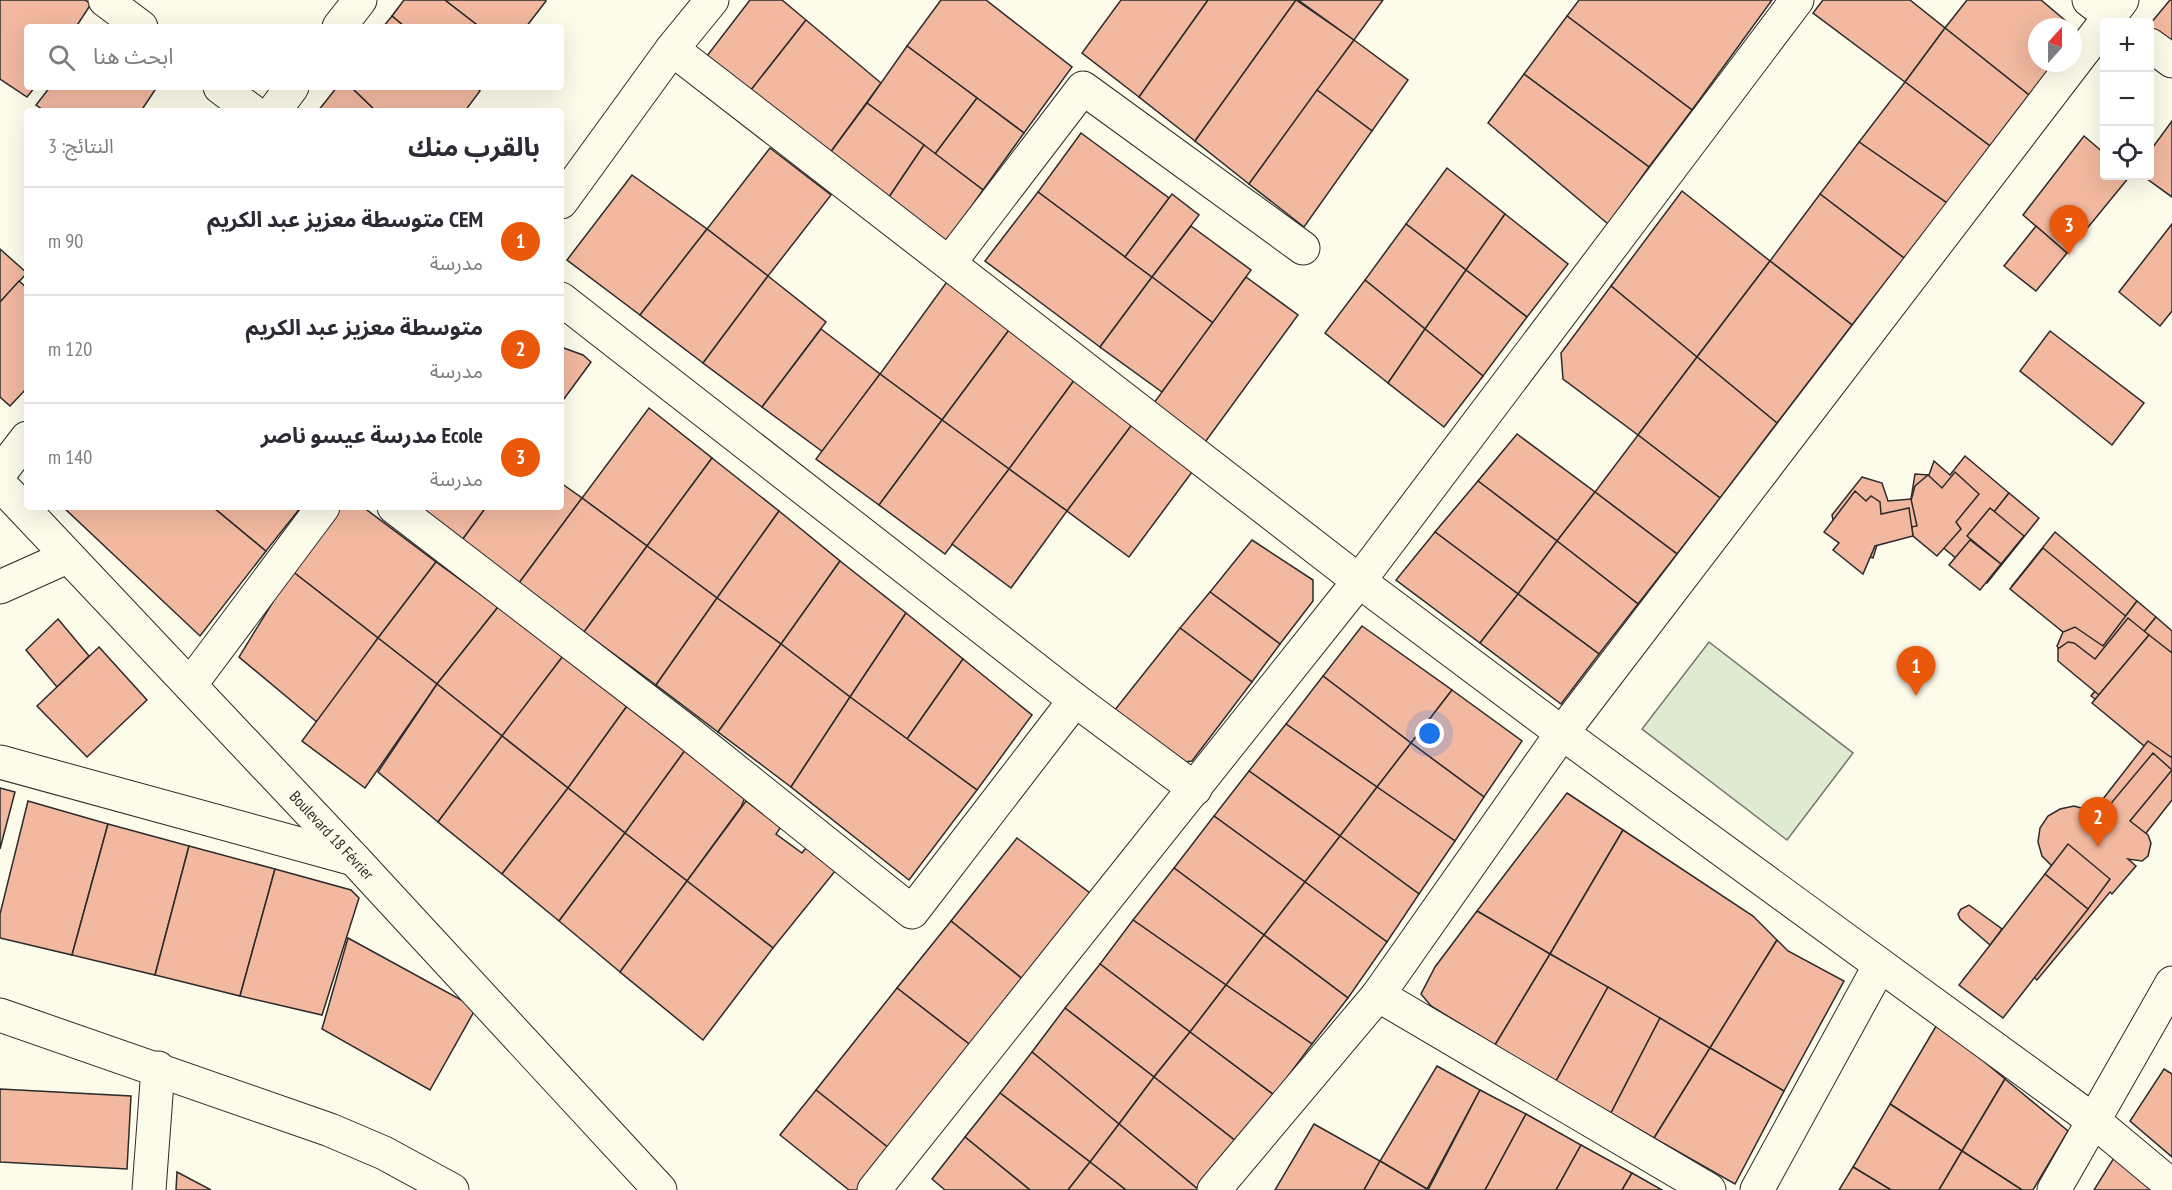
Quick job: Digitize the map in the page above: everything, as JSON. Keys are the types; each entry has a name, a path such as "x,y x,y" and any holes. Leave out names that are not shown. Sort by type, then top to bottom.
{"street":[{"path":"105,0 137,24"},
{"path":"341,24 360,0"},
{"path":"564,198 672,50 712,0"},
{"path":"874,1190 1359,580 1797,0"},
{"path":"1214,1190 1378,995 1562,734 2108,14"},
{"path":"2154,48 2172,61"},
{"path":"672,50 1562,734 2094,1121 2172,1186"},
{"path":"950,262 1083,88 1303,248"},
{"path":"224,90 248,108"},
{"path":"276,108 290,90"},
{"path":"564,301 1075,700 1195,789"},
{"path":"0,473 24,442"},
{"name":"Boulevard 18 Février","path":"0,484 354,859 660,1190"},
{"path":"190,685 321,510"},
{"path":"398,510 686,731 912,912 1075,700"},
{"path":"0,587 67,557"},
{"path":"0,762 354,859"},
{"path":"1756,1190 1880,965"},
{"path":"2054,1190 2172,983"},
{"path":"1378,995 1709,1190"},
{"path":"0,1015 158,1068 330,1130 384,1153 452,1190"},
{"path":"149,1190 158,1068"}],"green space":[{"path":"1709,642 1853,753 1787,840 1642,729"}],"building":[{"path":"0,0 85,0 91,4 78,24 24,24 24,90 33,90 27,97 0,79"},
{"path":"404,0 445,0 476,24 401,24 392,16"},
{"path":"445,0 546,1 528,24 476,24"},
{"path":"750,0 782,0 806,20 747,95 703,61"},
{"path":"941,0 986,0 1072,67 1024,133 907,46"},
{"path":"1121,0 1208,0 1139,97 1082,53"},
{"path":"1208,0 1296,0 1195,141 1139,97"},
{"path":"1296,0 1354,40 1249,184 1195,141"},
{"path":"1298,0 1383,0 1354,40"},
{"path":"1579,0 1772,0 1692,110 1567,16"},
{"path":"1823,0 1910,0 1945,28 1905,82 1813,13"},
{"path":"1967,0 2041,0 2062,18 2028,18 2028,72 2047,72 2029,95 1945,28"},
{"path":"2172,0 2172,44 2154,31 2154,19"},
{"path":"392,16 401,24 385,24"},
{"path":"1567,16 1692,110 1649,167 1524,74"},
{"path":"806,20 881,83 827,157 747,95"},
{"path":"1945,28 2029,95 1990,146 1905,82"},
{"path":"1354,40 1408,80 1372,131 1317,90"},
{"path":"907,46 977,98 935,154 867,103"},
{"path":"1524,74 1649,167 1608,224 1488,123"},
{"path":"1905,82 1990,146 1947,203 1859,142"},
{"path":"48,90 155,90 143,108 40,108 36,105"},
{"path":"335,90 354,90 373,108 320,108"},
{"path":"354,90 480,91 467,108 373,108"},
{"path":"1317,90 1372,131 1304,227 1249,184"},
{"path":"977,98 1024,133 983,190 935,154"},
{"path":"867,103 924,145 885,203 827,157"},
{"path":"2172,121 2172,197 2149,180 2154,180 2154,146"},
{"path":"1081,133 1169,198 1125,257 1038,192"},
{"path":"2084,136 2100,150 2100,180 2127,180 2067,253 2023,215"},
{"path":"1859,142 1947,203 1904,258 1820,194"},
{"path":"924,145 983,190 942,248 885,203"},
{"path":"770,148 831,195 768,276 707,229"},
{"path":"1447,168 1505,214 1466,270 1406,224"},
{"path":"632,175 707,229 640,315 567,260"},
{"path":"1682,191 1770,261 1697,357 1611,286"},
{"path":"1038,192 1152,277 1100,347 985,261"},
{"path":"1172,194 1199,215 1152,277 1125,257"},
{"path":"1820,194 1904,258 1852,325 1770,261"},
{"path":"1505,214 1568,264 1527,317 1466,270"},
{"path":"1406,224 1466,270 1425,329 1365,280"},
{"path":"2172,224 2172,311 2160,326 2119,292"},
{"path":"1191,226 1251,270 1213,323 1152,277"},
{"path":"2036,226 2067,253 2036,291 2004,266"},
{"path":"707,229 768,276 703,363 640,315"},
{"path":"0,249 24,270 24,276 0,302"},
{"path":"1770,261 1852,325 1777,423 1697,357"},
{"path":"1466,270 1527,317 1483,376 1425,329"},
{"path":"768,276 826,322 762,407 703,363"},
{"path":"1152,277 1213,323 1162,392 1100,347"},
{"path":"1246,277 1298,315 1203,445 1151,407"},
{"path":"949,279 1012,326 942,420 880,374"},
{"path":"1365,280 1425,329 1388,383 1325,333"},
{"path":"19,281 24,285 24,391 10,406 0,397 0,302"},
{"path":"1611,286 1697,357 1638,435 1563,379 1561,353"},
{"path":"1012,326 1078,375 1009,469 942,420"},
{"path":"821,329 880,374 823,452 762,407"},
{"path":"1425,329 1483,376 1444,427 1388,383"},
{"path":"2050,331 2144,403 2112,445 2020,371"},
{"path":"564,348 583,355 591,362 564,399"},
{"path":"1697,357 1777,423 1720,498 1638,435"},
{"path":"880,374 942,420 879,505 816,459"},
{"path":"1078,375 1137,418 1067,511 1009,469"},
{"path":"649,408 712,458 647,546 582,498"},
{"path":"1137,418 1198,464 1129,557 1067,511"},
{"path":"942,420 1009,469 945,554 879,505"},
{"path":"1517,434 1595,492 1557,541 1478,481"},
{"path":"1638,435 1720,498 1677,554 1595,492"},
{"path":"1965,456 2009,493 1957,559 1917,526 1911,499 1915,474 1929,475 1934,461 1950,475"},
{"path":"712,458 779,511 717,598 647,546"},
{"path":"1009,469 1067,511 1011,588 952,544"},
{"path":"1955,472 1979,494 1956,522 1961,529 1937,556 1913,536 1909,508 1915,486 1928,475 1942,488"},
{"path":"1862,477 1882,483 1888,501 1911,499 1917,526 1881,532 1873,558 1855,551 1837,539 1832,515"},
{"path":"1478,481 1557,541 1518,594 1435,532"},
{"path":"564,485 582,498 519,583 462,540 484,510 564,510"},
{"path":"1855,491 1866,501 1871,496 1880,502 1881,514 1909,508 1913,536 1875,546 1863,574 1833,550 1839,543 1824,532"},
{"path":"1595,492 1677,554 1638,604 1557,541"},
{"path":"2009,493 2039,518 1987,583 1957,559"},
{"path":"582,498 647,546 584,632 519,583"},
{"path":"1990,508 2024,536 2001,564 1967,536"},
{"path":"66,510 217,510 266,551 200,636"},
{"path":"217,510 299,510 266,551"},
{"path":"338,510 367,510 436,562 378,638 292,571"},
{"path":"423,510 484,510 462,540"},
{"path":"779,511 840,561 781,644 717,598"},
{"path":"1435,532 1518,594 1480,643 1396,580"},
{"path":"2055,532 2137,601 2103,646 2075,627 2063,632 2012,586"},
{"path":"1252,540 1313,580 1313,601 1280,644 1210,592"},
{"path":"1970,540 2001,564 1980,590 1949,565"},
{"path":"1557,541 1638,604 1599,654 1518,594"},
{"path":"647,546 717,598 656,685 584,632"},
{"path":"2043,548 2128,618 2095,658 2010,589"},
{"path":"840,561 906,613 850,697 781,644"},
{"path":"436,562 498,607 437,684 378,638"},
{"path":"292,571 378,638 318,723 239,657"},
{"path":"1210,592 1280,644 1252,682 1180,628"},
{"path":"1518,594 1599,654 1561,704 1480,643"},
{"path":"717,598 781,644 718,732 656,685"},
{"path":"2137,601 2156,617 2102,683 2062,654 2057,646 2063,632 2075,627 2103,646"},
{"path":"498,607 563,656 502,736 437,684"},
{"path":"906,613 963,659 907,739 850,697"},
{"path":"2156,617 2172,631 2172,758 2091,696"},
{"path":"2128,618 2149,635 2099,695 2058,661 2058,649 2068,642 2074,643 2095,659"},
{"path":"58,619 89,656 57,687 26,650"},
{"path":"1362,626 1452,690 1411,743 1323,676"},
{"path":"1180,628 1252,682 1192,761 1177,763 1110,716"},
{"path":"2149,635 2172,653 2172,769 2092,703"},
{"path":"378,638 437,684 365,788 302,741"},
{"path":"781,644 850,697 791,787 718,732"},
{"path":"99,647 147,700 87,757 37,706"},
{"path":"563,656 627,706 568,788 502,736"},
{"path":"963,659 1032,715 977,790 907,739"},
{"path":"1323,676 1411,743 1377,787 1286,724"},
{"path":"437,684 502,736 438,822 378,772"},
{"path":"1452,690 1522,741 1484,797 1411,743"},
{"path":"850,697 977,790 909,880 791,787"},
{"path":"627,706 686,749 625,833 568,788"},
{"path":"1286,724 1377,787 1340,836 1249,771"},
{"path":"502,736 568,788 502,874 438,822"},
{"path":"2148,741 2172,758 2172,800 2110,879 2068,844"},
{"path":"1411,743 1484,797 1455,841 1377,787"},
{"path":"686,749 746,795 741,807 687,881 625,833"},
{"path":"2153,753 2172,770 2130,821 2148,835 2151,843 2148,856 2142,861 2128,859 2136,866 2112,894 2110,892 2037,980 2029,973 1999,1010 1963,980 2055,869 2042,856 2038,842 2040,828 2048,816 2060,809 2074,806 2088,810 2098,819"},
{"path":"1249,771 1340,836 1305,882 1214,816"},
{"path":"1377,787 1455,841 1419,894 1340,836"},
{"path":"0,788 15,792 0,849"},
{"path":"568,788 625,833 559,921 502,874"},
{"path":"1567,793 1623,830 1550,954 1477,911"},
{"path":"28,801 108,824 72,955 0,938 0,914"},
{"path":"746,801 781,827 776,834 802,853 806,848 836,870 773,948 687,881"},
{"path":"1214,816 1305,882 1264,935 1174,868"},
{"path":"108,824 189,846 155,975 72,955"},
{"path":"1623,830 1753,916 1777,940 1710,1048 1550,954"},
{"path":"625,833 687,881 620,972 559,921"},
{"path":"1340,836 1419,894 1387,942 1305,882"},
{"path":"1017,838 1094,896 1025,981 951,921"},
{"path":"2068,844 2110,879 2088,909 2045,874"},
{"path":"189,846 275,869 240,996 155,975"},
{"path":"1174,868 1264,935 1226,985 1133,920"},
{"path":"275,869 351,890 359,898 322,1015 240,996"},
{"path":"2045,874 2088,909 2003,1018 1959,985"},
{"path":"687,881 773,948 703,1040 620,972"},
{"path":"1305,882 1387,942 1348,998 1264,935"},
{"path":"1969,905 2002,929 1990,945 1960,919 1958,914 1961,909"},
{"path":"1477,911 1550,954 1495,1045 1431,1006 1421,994 1435,967"},
{"path":"1133,920 1226,985 1190,1032 1100,964"},
{"path":"951,921 1025,981 973,1047 897,988"},
{"path":"1264,935 1348,998 1312,1044 1226,985"},
{"path":"348,938 476,1008 430,1090 322,1029"},
{"path":"1777,940 1788,951 1844,981 1784,1091 1710,1048"},
{"path":"1550,954 1608,987 1556,1081 1495,1045"},
{"path":"1100,964 1190,1032 1154,1077 1065,1008"},
{"path":"1226,985 1312,1044 1274,1095 1190,1032"},
{"path":"1608,987 1660,1018 1611,1113 1556,1081"},
{"path":"897,988 973,1047 890,1149 816,1090"},
{"path":"1065,1008 1154,1077 1119,1124 1032,1052"},
{"path":"1660,1018 1710,1048 1654,1138 1611,1113"},
{"path":"1938,1023 2005,1079 1962,1151 1890,1104"},
{"path":"1190,1032 1274,1095 1237,1142 1154,1077"},
{"path":"1710,1048 1784,1091 1735,1184 1654,1138"},
{"path":"1032,1052 1119,1124 1090,1162 1000,1093"},
{"path":"1437,1066 1480,1090 1427,1189 1380,1161"},
{"path":"2164,1069 2172,1074 2172,1157 2130,1121"},
{"path":"1154,1077 1237,1142 1199,1190 1119,1124"},
{"path":"2005,1079 2068,1131 2033,1190 2022,1190 1962,1151"},
{"path":"0,1089 131,1096 127,1169 0,1162"},
{"path":"816,1090 890,1149 857,1190 849,1190 780,1135"},
{"path":"1480,1090 1526,1114 1485,1190 1428,1190"},
{"path":"1000,1093 1090,1162 1068,1190 1030,1190 965,1137"},
{"path":"1890,1104 1962,1151 1939,1190 1891,1190 1853,1167"},
{"path":"1526,1114 1581,1145 1556,1190 1485,1190"},
{"path":"1119,1124 1199,1190 1126,1190 1090,1162"},
{"path":"1314,1124 1380,1161 1364,1190 1275,1190"},
{"path":"965,1137 1030,1190 945,1190 932,1179"},
{"path":"1581,1145 1632,1173 1622,1190 1556,1190"},
{"path":"1962,1151 2022,1190 1939,1190"},
{"path":"2117,1153 2163,1190 2094,1190"},
{"path":"1380,1161 1427,1189 1427,1190 1364,1190"},
{"path":"1090,1162 1126,1190 1068,1190"},
{"path":"1853,1167 1891,1190 1839,1190"},
{"path":"177,1172 211,1190 176,1190"},
{"path":"1632,1173 1662,1190 1622,1190"}],"place":[{"name":"Ecole مدرسة عيسو ناصر","path":"2069,255"},
{"name":"CEM متوسطة معزيز عبد الكريم","path":"1916,696"},
{"name":"متوسطة معزيز عبد الكريم","path":"2098,847"}]}
